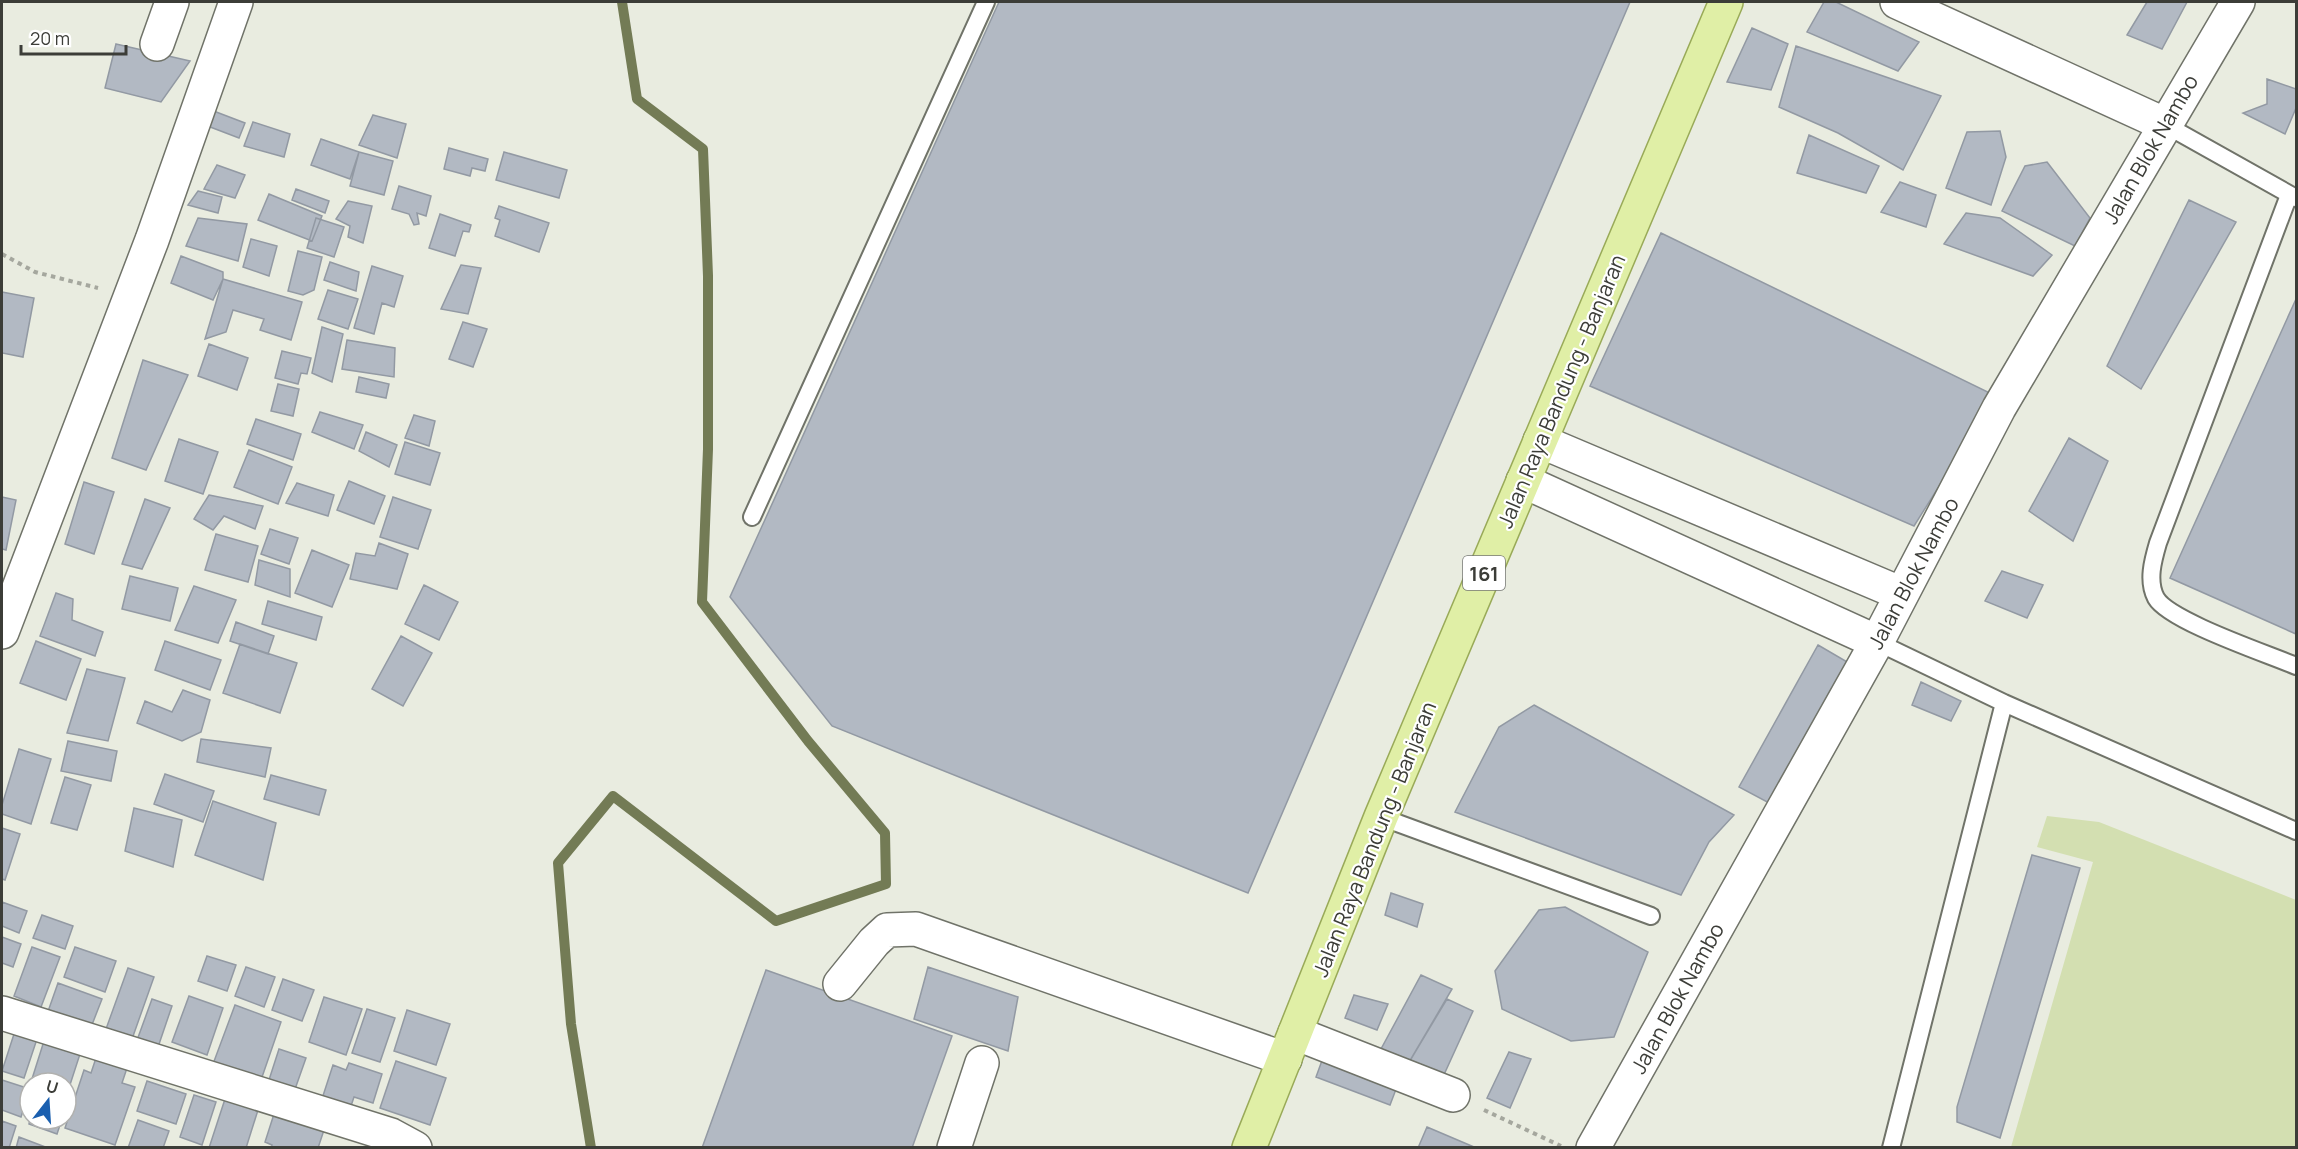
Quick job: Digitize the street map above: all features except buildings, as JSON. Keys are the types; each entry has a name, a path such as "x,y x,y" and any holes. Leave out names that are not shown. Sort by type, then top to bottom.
{"main road":[{"name":"Jalan Raya Bandung - Banjaran","path":"1249,1148 1381,817 1726,2"}],"street":[{"path":"157,45 172,2"},
{"path":"2,633 130,297 236,2"},
{"path":"1897,2 2164,124"},
{"name":"Jalan Blok Nambo","path":"1593,1148 1877,642 1999,408 2164,124 2238,2"},
{"path":"1540,441 1902,594"},
{"path":"1523,481 1877,642"},
{"path":"840,984 874,942 888,930 916,929 1453,1095"},
{"path":"2,1013 391,1135 415,1148"},
{"path":"954,1148 982,1063"}],"lane":[{"path":"752,517 986,2"},
{"path":"2164,124 2293,196 2150,570 2156,597 2175,615 2296,666"},
{"path":"1877,642 2004,703 2296,831"},
{"path":"1891,1148 2004,703"},
{"path":"1381,817 1651,916"}],"path":[{"path":"2,254 35,272 130,297"},
{"path":"1453,1095 1564,1148"}],"green space":[{"path":"2047,816 2099,822 2296,900 2296,1147 2011,1147 2093,862 2037,847"}],"waterway":[{"path":"591,1148 571,1024 558,863 613,796 776,921 886,884 885,833 808,741 702,602 708,449 708,276 703,149 637,99 622,2"}]}
